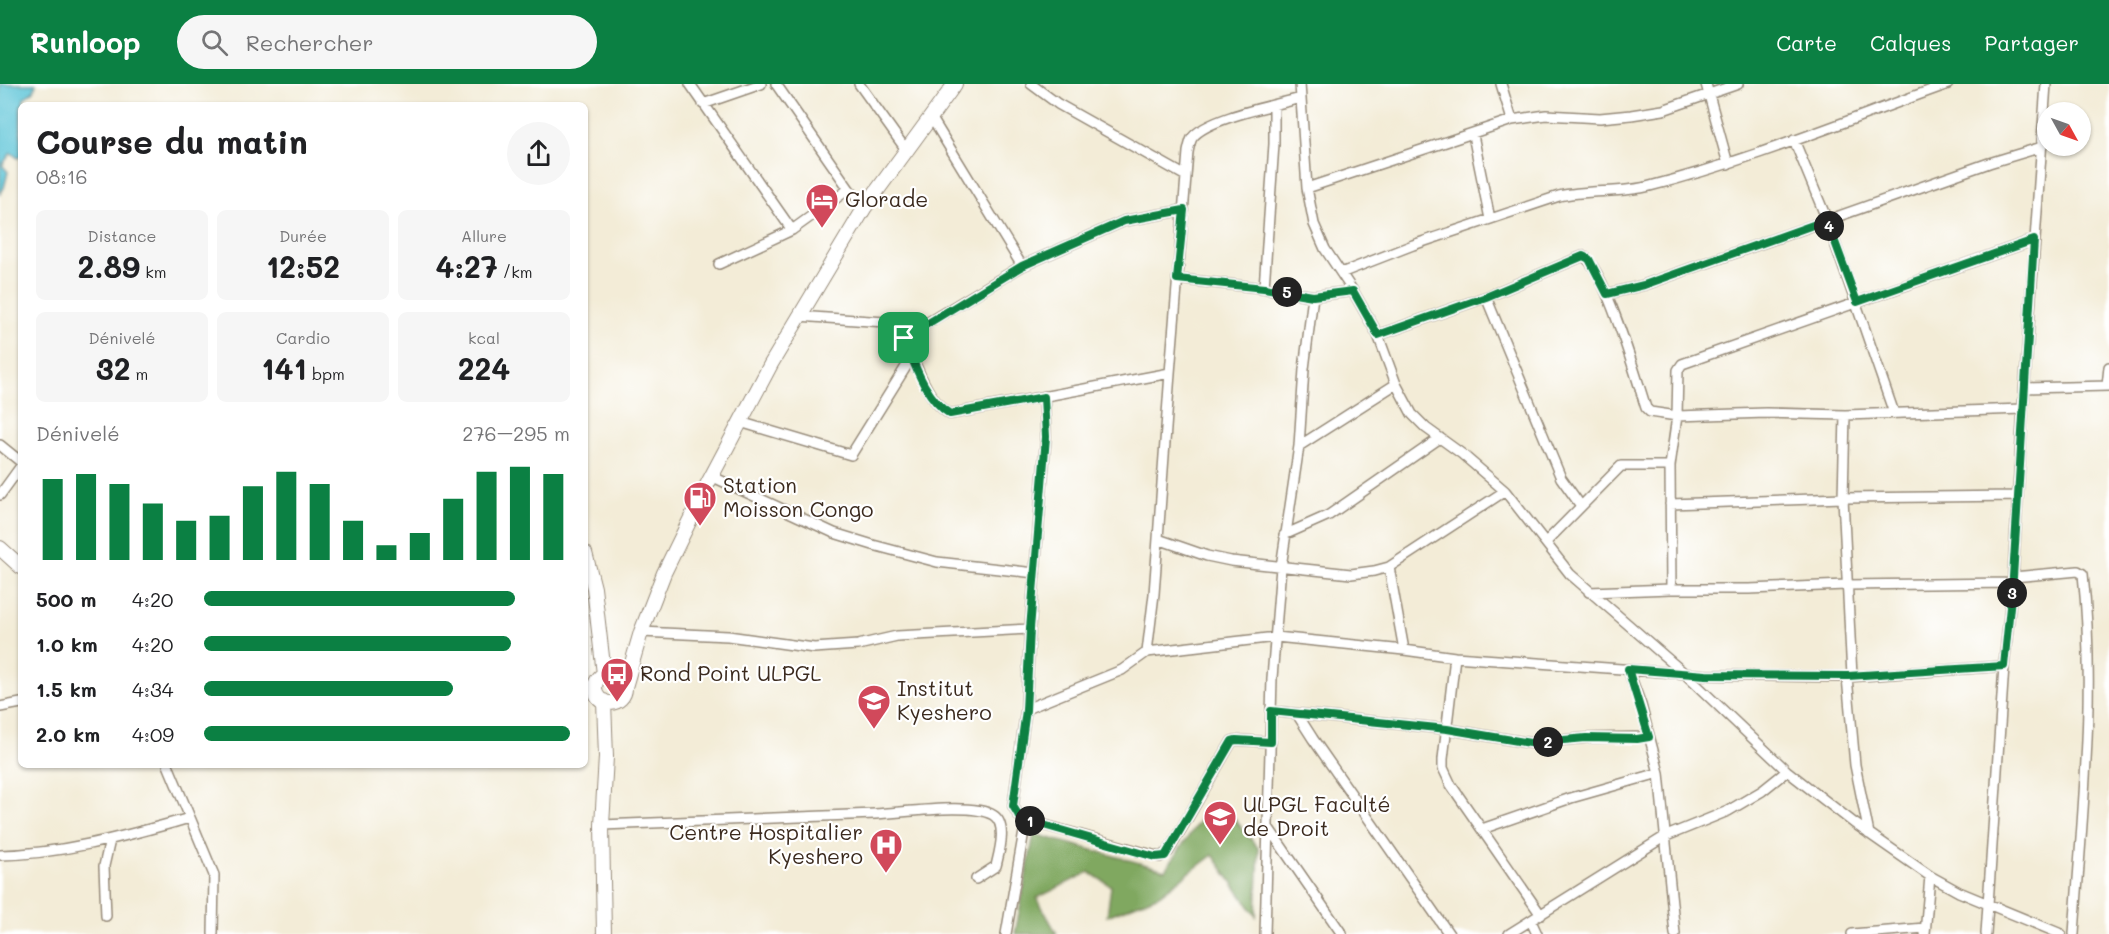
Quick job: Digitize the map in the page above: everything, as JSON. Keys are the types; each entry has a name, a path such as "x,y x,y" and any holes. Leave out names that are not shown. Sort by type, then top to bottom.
{"street":[{"path":"690,84 792,230"},
{"path":"703,104 761,84"},
{"path":"776,84 849,189 865,207"},
{"path":"859,84 907,151"},
{"path":"625,687 620,676 612,673 604,674 598,680 595,688 598,696 604,701 616,701 622,696 625,687 641,632 664,573 740,422 798,316 865,207 955,84"},
{"path":"1031,84 1058,104 1186,176"},
{"path":"1300,84 1307,188 1314,224 1325,249 1353,291 1378,335 1396,384 1412,414 1505,491 1570,574 1684,673 1787,771 1869,834 1930,876 1959,892 2061,934"},
{"path":"1501,84 1512,120"},
{"path":"1706,84 1728,164"},
{"path":"1307,188 1473,135 1512,120 1546,115 1600,118 1664,110 1738,84"},
{"path":"1341,273 1413,245 1572,193 1644,188 1728,164 1948,84"},
{"path":"2045,102 2046,84"},
{"path":"1147,652 1158,539 1177,279 1191,140 1196,135 1237,114 1301,98"},
{"path":"1264,288 1274,144 1274,105"},
{"path":"931,117 1022,266"},
{"path":"1473,135 1490,219"},
{"path":"1794,140 1827,220 1894,413"},
{"path":"1607,294 1644,285 1989,163 2037,149"},
{"path":"1986,934 2004,666 2013,580 2041,156"},
{"path":"719,264 792,230 849,189"},
{"path":"904,338 1022,266 1124,221 1184,210"},
{"path":"1671,589 1670,466 1677,416 1678,370 1682,364 2034,240"},
{"path":"1378,335 1486,297 1583,256 1589,259 1607,294 1648,410 1677,416 1766,413 1845,415 2023,409"},
{"path":"1177,279 1264,288 1313,296 1353,291"},
{"path":"1265,934 1271,711 1281,567 1299,446 1304,369 1313,296"},
{"path":"1486,297 1561,478 1581,506"},
{"path":"798,316 885,322 904,338 932,398 939,408 950,414 1170,373"},
{"path":"740,422 851,455 912,357"},
{"path":"2025,388 2108,386 2109,367"},
{"path":"1299,446 1396,384"},
{"path":"1044,397 1046,437 1030,629 1026,710 1013,806 1019,816 1026,820 1160,857 1168,852 1232,741 1271,742"},
{"path":"1845,415 1843,498 1855,765 1869,834"},
{"path":"1284,535 1329,515 1440,438"},
{"path":"0,445 18,461"},
{"path":"1546,542 1621,466 1670,466"},
{"path":"0,495 18,468"},
{"path":"711,476 834,533 873,545 937,562 1035,573"},
{"path":"1158,539 1219,559 1351,574 1374,571 1389,567 1505,491"},
{"path":"1670,504 1843,498 2018,496"},
{"path":"0,548 18,564"},
{"path":"588,565 594,588 604,674"},
{"path":"1389,567 1404,650"},
{"path":"1589,592 2013,580 2078,571 2083,574 2087,612 2089,704 2074,934"},
{"path":"641,632 728,636 814,648 858,645 897,636 1030,629"},
{"path":"1026,710 1122,670 1147,652 1276,637 1455,657 1684,673 1850,676 2004,666"},
{"path":"1455,657 1443,768 1451,785 1541,915"},
{"path":"1628,669 1659,773 1675,934"},
{"path":"604,701 606,757 602,825 604,934"},
{"path":"0,707 18,704"},
{"path":"1271,711 1447,729 1530,743 1586,738 1637,739 1649,737"},
{"path":"1297,714 1449,934"},
{"path":"169,768 214,875 213,934"},
{"path":"1509,934 1664,837 1728,811 1762,791 1787,771"},
{"path":"1482,830 1571,798 1659,773"},
{"path":"602,825 953,809 986,813 995,816 999,824 1002,843 996,866 976,879"},
{"path":"0,855 25,855 110,840 190,818"},
{"path":"1006,934 1026,820"},
{"path":"1268,827 1342,934"},
{"path":"106,916 104,867 110,840"},
{"path":"1852,934 1925,931 1930,876"},
{"path":"1531,921 1537,934"}],"green space":[{"path":"1232,816 1259,849 1256,916 1213,855 1159,895 1107,916 1111,886 1089,872 1037,898 1057,934 1015,934 1034,834 1165,870 1202,817"}],"water":[{"path":"0,84 36,84 34,91 24,98 23,102 18,102 18,158 11,153 2,165 8,172 0,194"}],"place":[{"name":"Glorade","path":"822,229"},
{"name":"Station Moisson Congo","path":"700,527"},
{"name":"Rond Point ULPGL","path":"617,703"},
{"name":"Institut Kyeshero","path":"874,730"},
{"name":"ULPGL Faculté de Droit","path":"1220,846"},
{"name":"Centre Hospitalier Kyeshero","path":"886,874"}],"route":[{"path":"1184,210 1177,279 1264,288 1313,296 1353,291 1378,335 1486,297 1583,256 1589,259 1607,294 1644,285 1827,220 1857,302 2034,240 2013,577 2004,666 1848,676 1706,675 1628,669 1649,737 1637,739 1586,738 1530,743 1447,729 1271,711 1271,742 1234,740 1230,743 1165,856 1155,857 1026,820 1019,816 1013,806 1026,710 1030,629 1046,437 1044,397 950,414 939,408 932,398 904,338 1022,266 1124,221 1184,210"}]}
